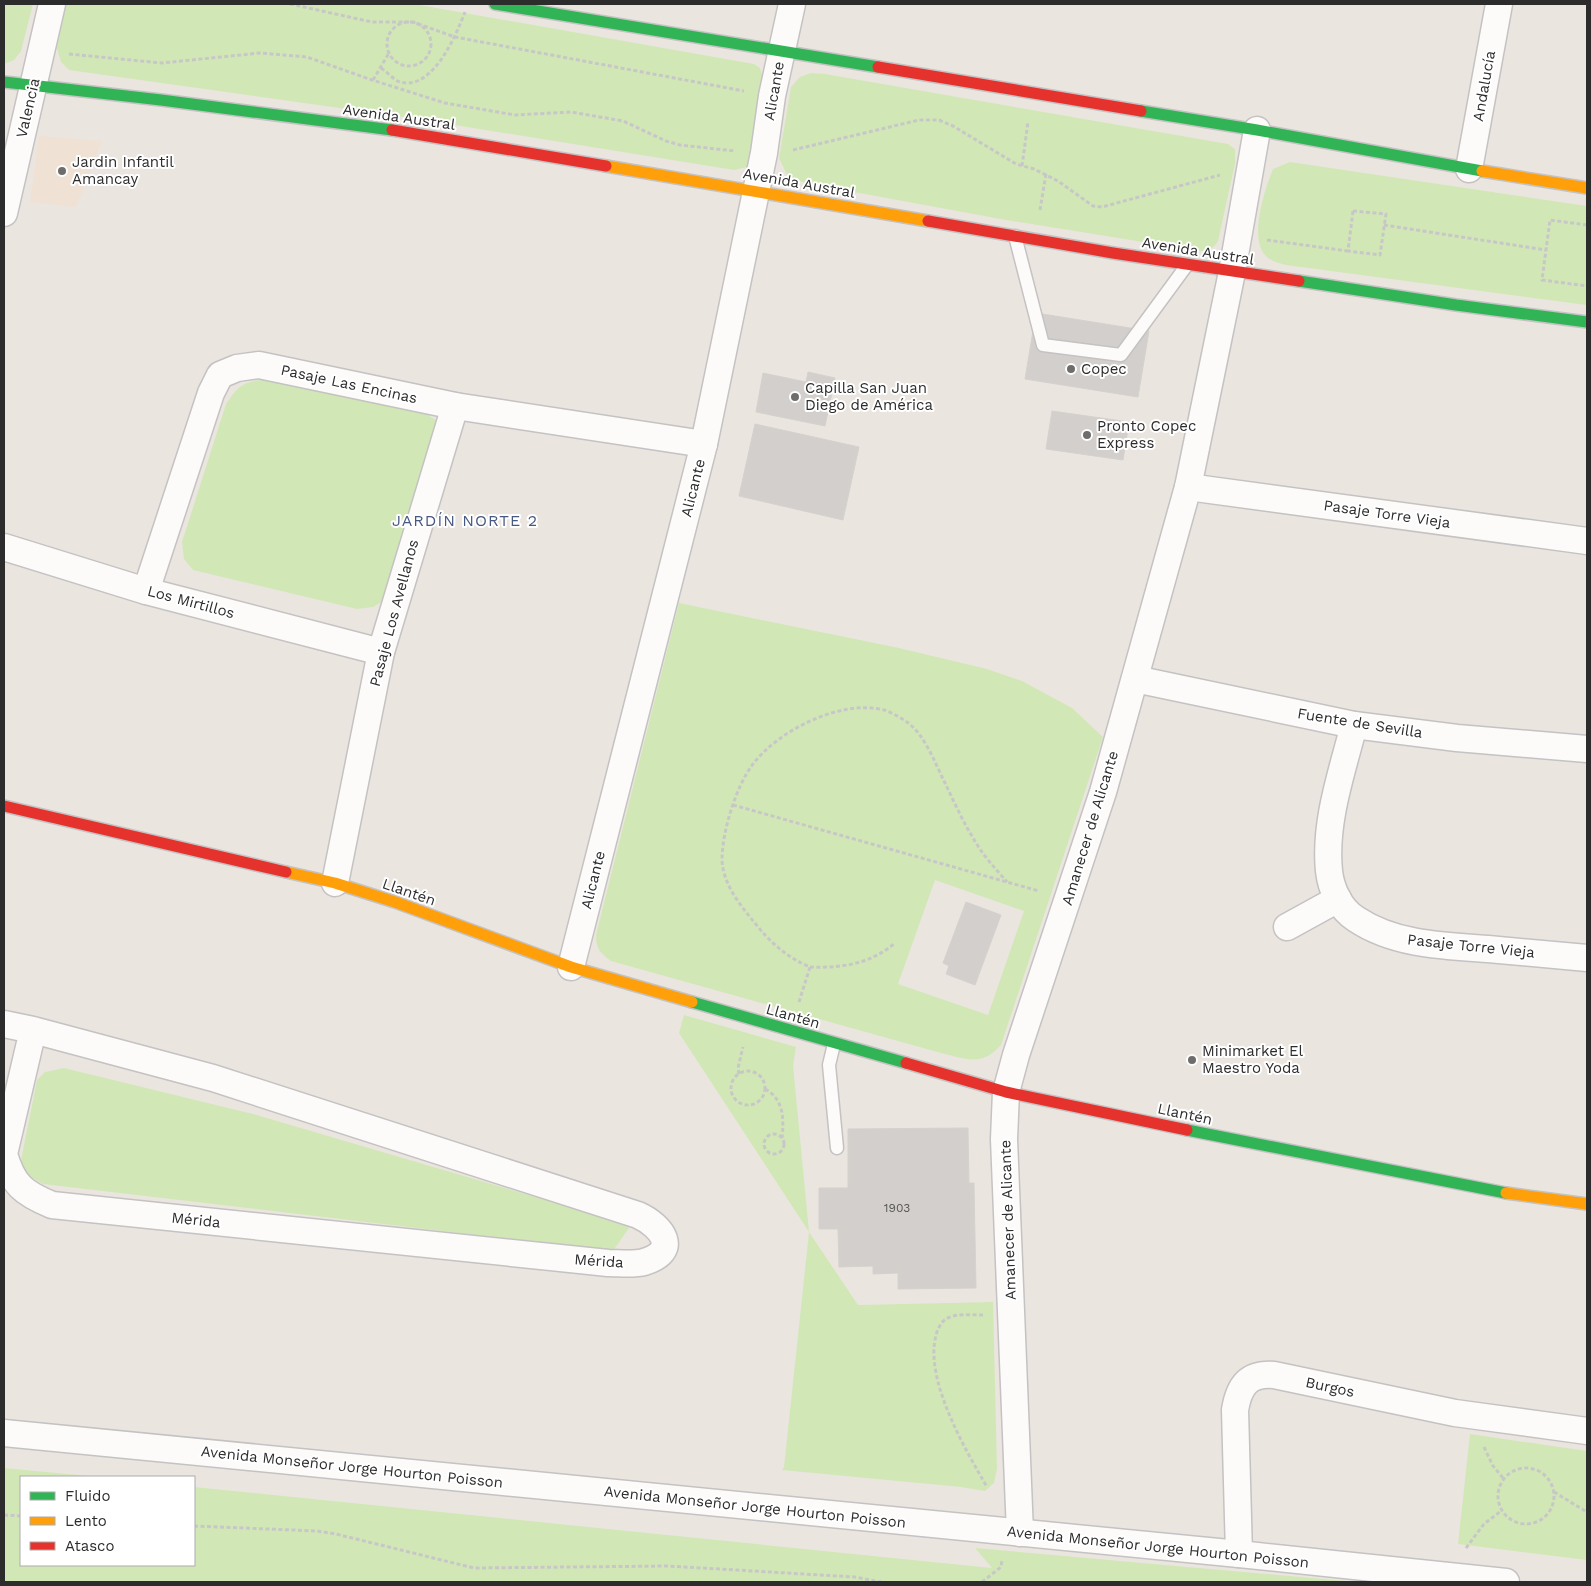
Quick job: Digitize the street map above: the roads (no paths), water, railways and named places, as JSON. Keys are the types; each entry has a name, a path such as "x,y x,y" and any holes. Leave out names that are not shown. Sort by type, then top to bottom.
{"main road":[{"path":"495,4 782,50 1587,188"},
{"name":"Avenida Austral","path":"4,82 406,132 1187,265 1587,322"},
{"name":"Llantén","path":"4,806 335,883 395,902 571,967 1006,1092 1394,1172 1509,1194 1587,1204"}],"street":[{"name":"Valencia","path":"4,213 32,84 52,4"},
{"name":"Alicante","path":"571,967 704,444 757,191 772,96 792,4"},
{"name":"Andalucía","path":"1469,169 1499,4"},
{"name":"Amanecer de Alicante","path":"1020,1534 1004,1139 1006,1092 1016,1055 1103,792 1188,486 1232,272 1256,130"},
{"name":"Pasaje Las Encinas","path":"146,591 211,393 220,375 237,368 259,365 455,406 704,444"},
{"name":"Pasaje Los Avellanos","path":"335,883 380,652 455,406"},
{"name":"Pasaje Torre Vieja","path":"1188,486 1587,541"},
{"name":"Los Mirtillos","path":"4,547 146,591 380,652"},
{"name":"Fuente de Sevilla","path":"1135,679 1354,725 1457,738 1587,749"},
{"name":"Pasaje Torre Vieja","path":"1354,725 1329,834 1330,873 1338,900 1346,911 1356,919 1390,936 1411,941 1587,958"},
{"path":"1287,928 1338,900"},
{"name":"Mérida","path":"4,1024 33,1030 213,1078 638,1214 651,1221 659,1229 664,1240 664,1249 656,1257 642,1263 608,1263 52,1206 30,1196 15,1181 8,1168 4,1154 33,1030"},
{"name":"Burgos","path":"1239,1554 1235,1410 1237,1396 1242,1385 1257,1376 1274,1375 1455,1413 1587,1431"},
{"name":"Avenida Monseñor Jorge Hourton Poisson","path":"4,1433 1239,1554 1506,1582"}],"lane":[{"path":"1015,236 1043,345 1121,355 1187,265"},
{"path":"834,1044 829,1065 837,1148"}],"place":[{"name":"Jardin Infantil Amancay","path":"62,171"},
{"name":"Copec","path":"1071,369"},
{"name":"Capilla San Juan Diego de América","path":"795,397"},
{"name":"Pronto Copec Express","path":"1087,435"},
{"name":"Minimarket El Maestro Yoda","path":"1192,1060"}],"district":[{"name":"JARDÍN NORTE 2","path":"465,520"}]}
